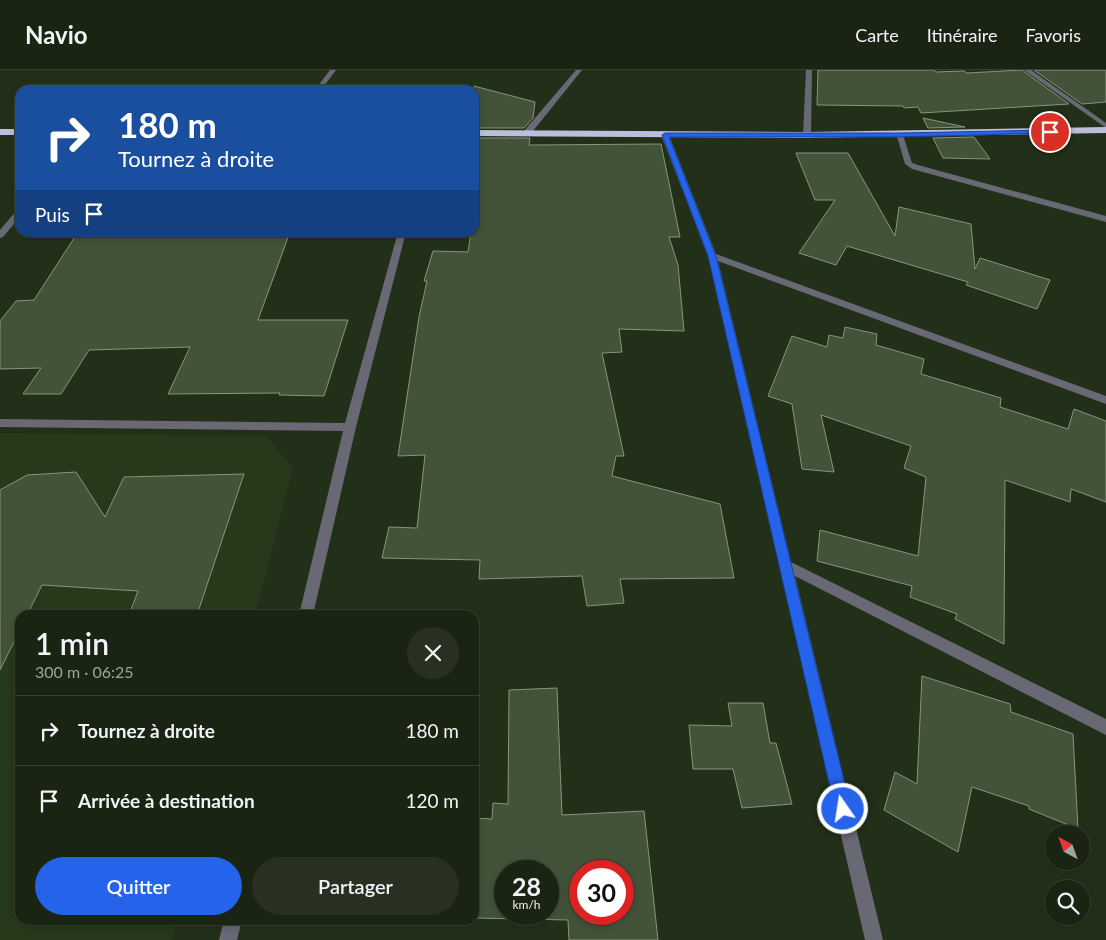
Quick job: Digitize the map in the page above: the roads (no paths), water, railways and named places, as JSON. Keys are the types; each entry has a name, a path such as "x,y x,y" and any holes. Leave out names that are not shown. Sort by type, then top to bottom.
{"highway":[{"path":"479,133 899,135 1106,130"},
{"path":"0,132 15,132"}],"street":[{"path":"322,85 333,70"},
{"path":"526,134 579,70"},
{"path":"807,135 809,70"},
{"path":"1027,70 1106,126"},
{"path":"665,135 712,256 874,940"},
{"path":"899,135 909,164 915,167 1106,219"},
{"path":"0,235 15,218"},
{"path":"307,610 350,427 401,237"},
{"path":"712,256 1106,400"},
{"path":"0,423 350,427"},
{"path":"785,565 1106,726"},
{"path":"228,940 232,925"}]}
